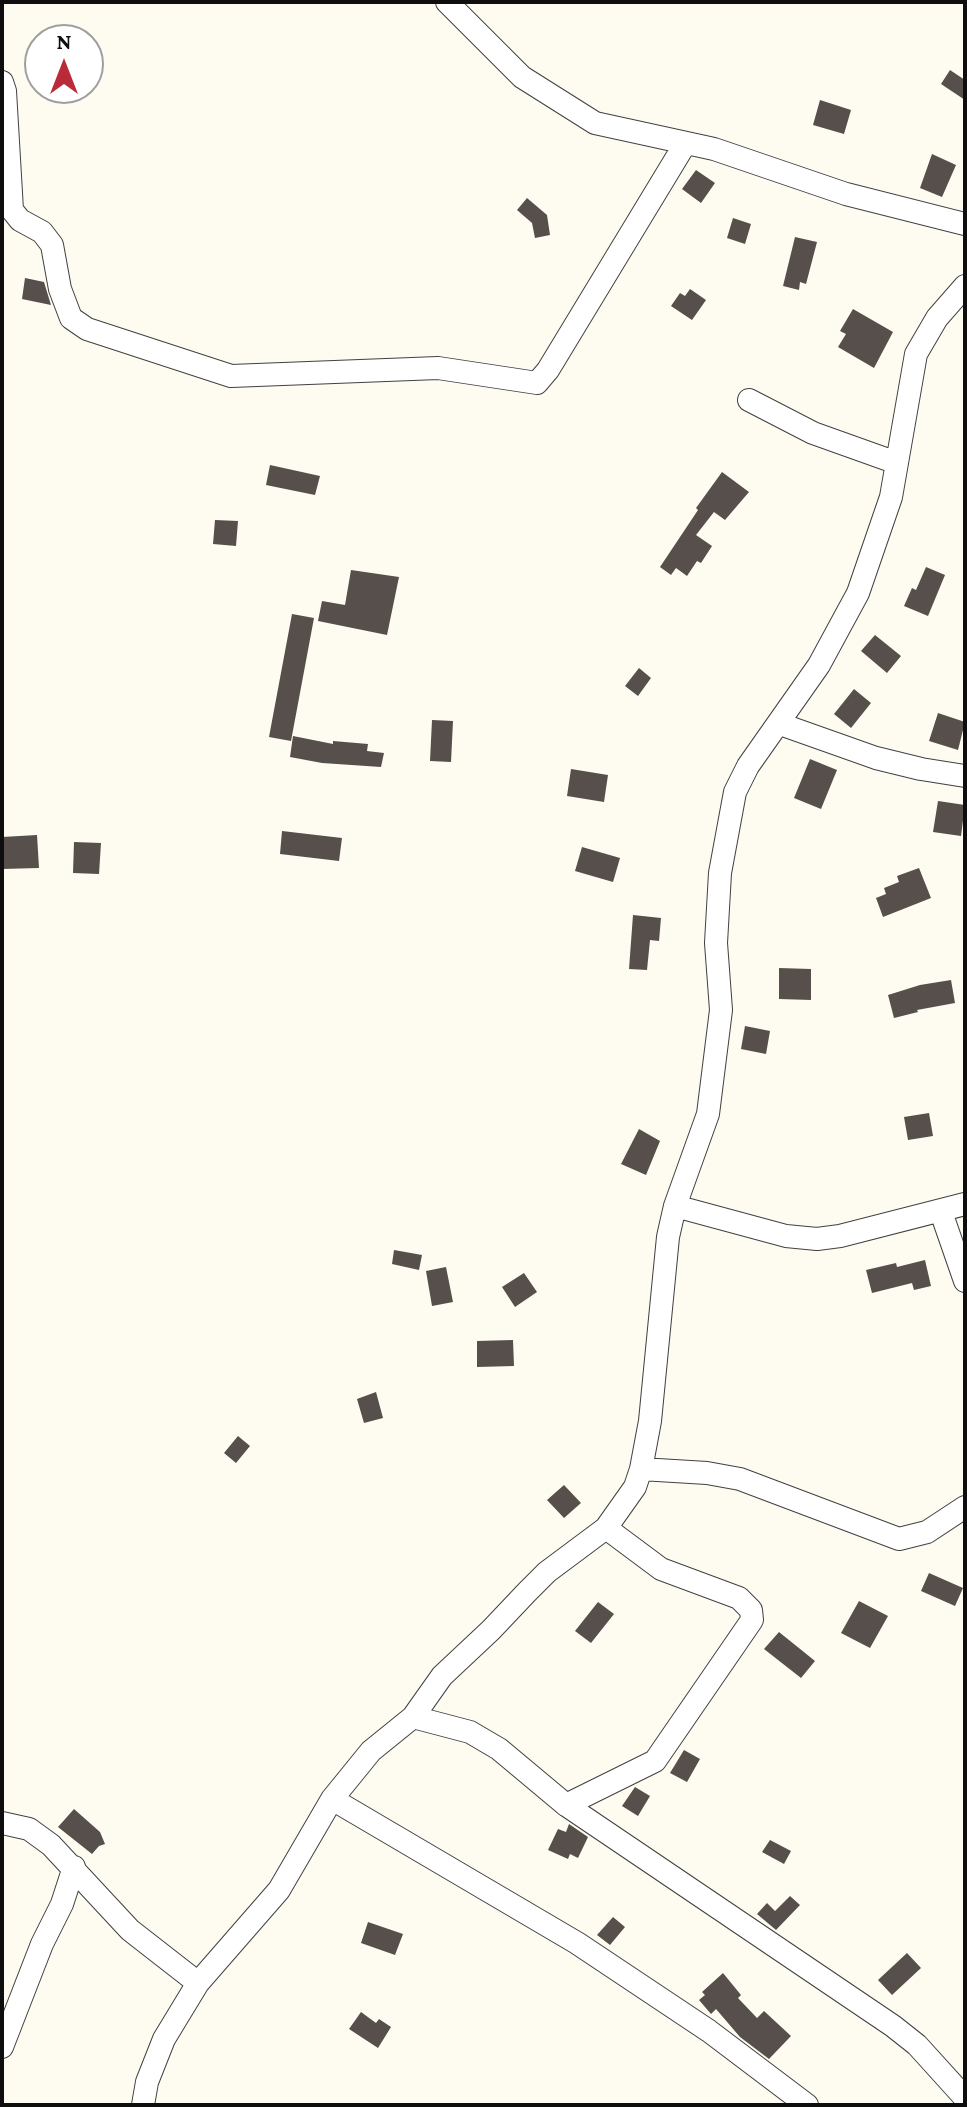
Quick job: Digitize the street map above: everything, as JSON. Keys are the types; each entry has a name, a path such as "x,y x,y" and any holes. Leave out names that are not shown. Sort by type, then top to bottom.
{"street":[{"path":"447,2 522,77 595,123 714,149 846,194 965,224"},
{"path":"2,82 12,210 20,220 48,237 60,289 71,318 87,329 231,376 438,368 537,383 548,370 685,144"},
{"path":"143,2105 147,2082 164,2039 198,1983 279,1890 332,1799 371,1751 413,1717 442,1676 547,1572 606,1528 624,1506 641,1469 655,1380 668,1237 675,1206 708,1114 719,1040 721,1010 716,943 723,845 740,778 819,665 858,593 891,497 916,354 937,318 965,286"},
{"path":"749,400 813,433 897,463"},
{"path":"780,724 876,758 965,776"},
{"path":"675,1206 786,1236 817,1239 965,1204"},
{"path":"941,1212 965,1281"},
{"path":"641,1469 707,1473 740,1479 899,1539 927,1532 965,1507"},
{"path":"566,1805 655,1761 752,1620 751,1610 739,1598 661,1569 606,1528"},
{"path":"413,1717 470,1732 499,1749 566,1805 893,2026 917,2045 965,2098"},
{"path":"332,1799 577,1943 709,2031 807,2105"},
{"path":"2,1823 29,1829 74,1867 130,1930 198,1983"},
{"path":"2,2047 42,1944 62,1904 74,1867"}],"building":[{"path":"950,70 965,80 965,100 941,84"},
{"path":"820,100 851,110 844,134 813,125"},
{"path":"932,154 956,165 942,197 920,188"},
{"path":"696,170 715,183 701,203 682,189"},
{"path":"527,198 547,215 550,235 535,238 532,223 517,210"},
{"path":"733,218 751,224 745,244 727,238"},
{"path":"795,237 817,242 806,284 800,282 799,290 783,286"},
{"path":"25,278 44,282 51,305 22,299"},
{"path":"690,289 706,300 692,320 671,306 680,293 685,296"},
{"path":"853,309 893,332 874,368 838,347 846,334 840,331"},
{"path":"270,465 320,476 315,495 266,485"},
{"path":"722,472 749,492 725,520 714,512 696,535 712,546 701,563 697,561 687,576 676,568 671,575 660,567"},
{"path":"215,520 238,521 236,546 213,544"},
{"path":"926,567 945,575 928,616 904,606 912,588 916,590"},
{"path":"351,570 399,577 387,635 318,621 322,601 345,605"},
{"path":"292,614 314,618 291,741 269,737"},
{"path":"875,635 901,656 887,673 861,651"},
{"path":"639,668 651,678 638,696 625,686"},
{"path":"854,689 871,703 851,728 834,714"},
{"path":"938,713 965,722 958,750 929,741"},
{"path":"432,720 453,721 451,762 430,761"},
{"path":"293,736 333,744 333,741 368,744 367,751 384,753 381,767 322,763 290,757"},
{"path":"810,759 837,770 821,809 794,798"},
{"path":"571,769 608,775 604,802 567,796"},
{"path":"938,801 965,805 961,836 933,832"},
{"path":"282,831 342,838 339,861 280,854"},
{"path":"37,835 39,868 2,869 2,837"},
{"path":"74,842 101,843 99,874 73,873"},
{"path":"582,847 620,858 613,882 575,871"},
{"path":"919,868 931,898 883,917 876,898 886,894 884,888 899,882 897,876"},
{"path":"633,915 661,918 659,941 650,940 647,970 629,969"},
{"path":"779,968 811,969 811,1000 779,999"},
{"path":"951,980 955,1003 894,1018 888,995"},
{"path":"745,1026 770,1031 766,1054 741,1049"},
{"path":"929,1113 933,1136 908,1140 904,1117"},
{"path":"639,1129 660,1141 646,1175 621,1164"},
{"path":"394,1250 422,1255 419,1270 392,1264"},
{"path":"925,1260 931,1286 914,1290 912,1283 872,1293 866,1270"},
{"path":"446,1267 453,1302 432,1306 426,1271"},
{"path":"524,1273 537,1292 515,1307 502,1287"},
{"path":"513,1340 514,1366 477,1367 477,1341"},
{"path":"376,1392 383,1418 364,1423 357,1399"},
{"path":"238,1436 250,1446 236,1463 224,1453"},
{"path":"564,1485 581,1503 564,1518 547,1500"},
{"path":"929,1573 963,1588 955,1606 921,1591"},
{"path":"859,1601 888,1616 870,1648 841,1633"},
{"path":"598,1602 614,1614 591,1643 575,1631"},
{"path":"779,1632 815,1661 801,1678 764,1649"},
{"path":"684,1750 700,1759 687,1782 670,1773"},
{"path":"635,1787 650,1796 638,1816 622,1806"},
{"path":"74,1809 100,1832 105,1844 92,1854 58,1827"},
{"path":"569,1824 588,1837 578,1858 570,1854 568,1859 548,1850 558,1829 566,1832"},
{"path":"770,1840 791,1851 784,1864 762,1852"},
{"path":"790,1896 800,1905 776,1930 757,1914 767,1903 775,1911"},
{"path":"613,1917 625,1927 610,1945 597,1935"},
{"path":"368,1922 403,1934 395,1955 361,1943"},
{"path":"907,1953 921,1968 892,1995 878,1980"},
{"path":"723,1973 741,1995 738,1998 757,2018 764,2011 791,2036 769,2059 740,2037 716,2009 711,2014 699,2000 705,1995 702,1992"},
{"path":"361,2012 376,2023 379,2019 391,2027 378,2048 349,2029"}]}
